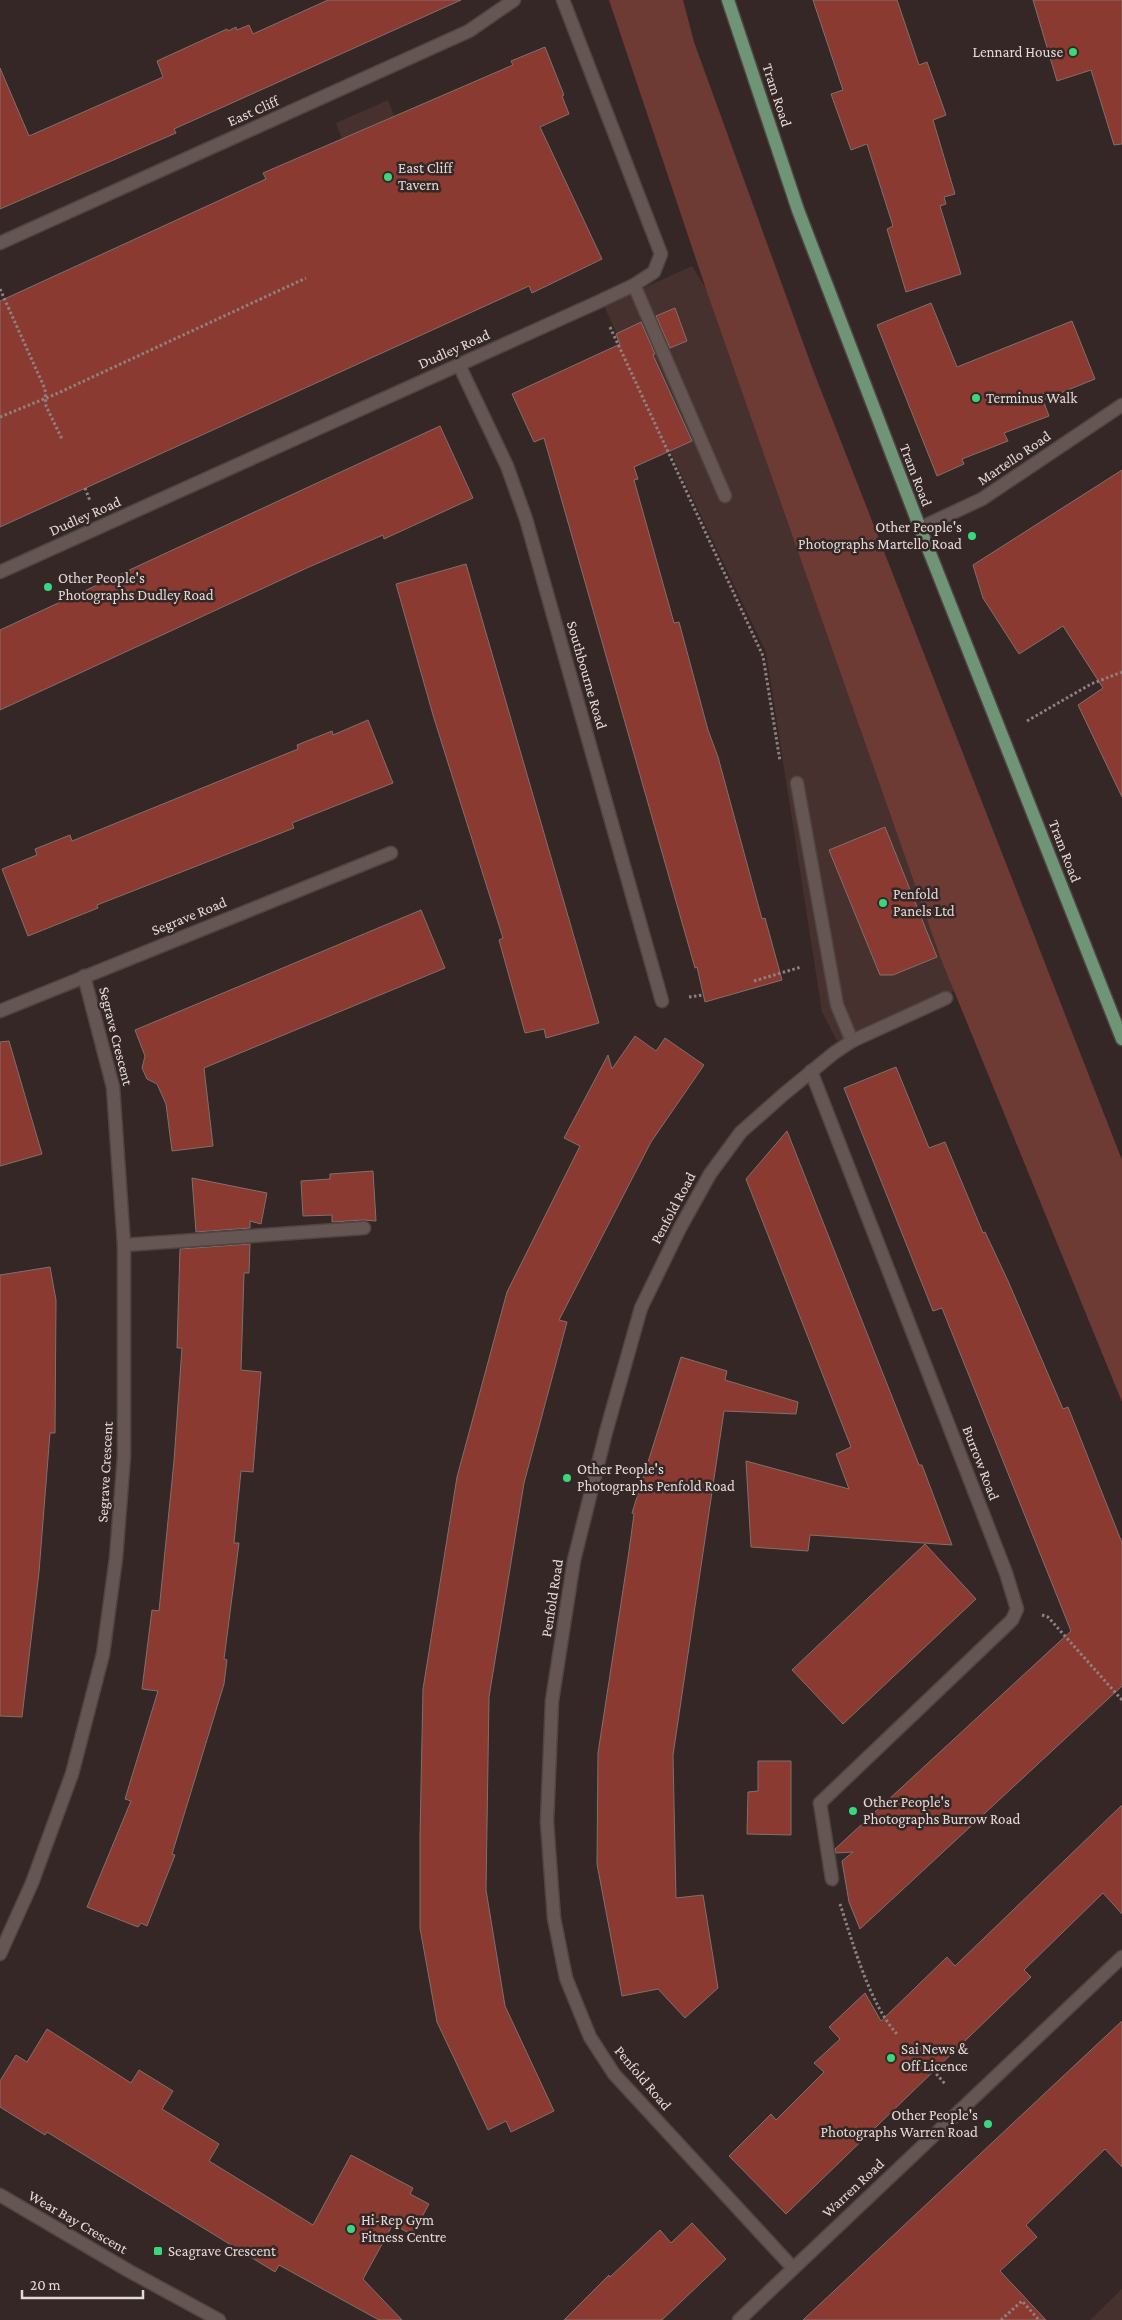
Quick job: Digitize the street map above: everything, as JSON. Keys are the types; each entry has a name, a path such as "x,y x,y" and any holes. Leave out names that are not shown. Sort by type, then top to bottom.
{"main road":[{"name":"Tram Road","path":"728,0 798,210 920,528 1122,1039"}],"street":[{"name":"East Cliff","path":"0,243 469,31 514,0"},
{"name":"Dudley Road","path":"0,572 598,302 654,272 661,254 563,0"},
{"path":"634,284 725,496"},
{"name":"Southbourne Road","path":"459,365 506,466 526,519 662,1001"},
{"name":"Martello Road","path":"920,528 982,499 1122,406"},
{"path":"797,783 838,1005 852,1041"},
{"name":"Segrave Road","path":"0,1012 84,976 391,853"},
{"name":"Segrave Crescent","path":"0,1954 32,1883 72,1774 103,1654 116,1558 124,1456 124,1245 113,1087 84,976"},
{"name":"Penfold Road","path":"792,2268 614,2074 590,2037 566,1978 554,1918 547,1822 552,1701 574,1560 606,1432 641,1308 680,1228 710,1174 741,1132 811,1071 852,1041 946,998"},
{"name":"Burrow Road","path":"811,1071 1006,1573 1017,1609"},
{"path":"124,1245 364,1228"},
{"path":"832,1879 820,1803 1012,1620 1017,1609"},
{"name":"Warren Road","path":"739,2320 1122,1957"},
{"name":"Wear Bay Crescent","path":"0,2194 120,2266 219,2320"}],"path":[{"path":"0,417 46,398 306,278"},
{"path":"0,290 45,389 46,406 62,439"},
{"path":"598,302 763,656 780,763"},
{"path":"1002,733 1091,684 1122,672"},
{"path":"754,981 802,967"},
{"path":"1017,1609 1048,1617 1122,1700"},
{"path":"832,1879 862,1972 891,2027 898,2035"},
{"path":"933,2070 945,2084"},
{"path":"1002,2320 1022,2301 1040,2320"}],"shaded area":[{"path":"609,0 683,0 694,42 813,370 1122,1160 1122,1402 941,959 708,295"},
{"path":"388,100 394,116 342,139 336,123"},
{"path":"692,266 710,295 957,990 837,1041 822,1012 766,652 670,451 604,306"},
{"path":"1122,2289 1122,2320 1090,2320"}],"building":[{"path":"328,0 461,0 174,129 176,133 0,209 0,68 29,136 163,77 157,61 227,29 228,31 236,27 237,30 249,25 253,34"},
{"path":"813,0 897,0 919,65 927,62 946,115 933,120 955,194 944,197 946,204 940,206 961,274 906,292 887,229 893,226 867,144 851,150 831,94 843,90"},
{"name":"Lennard House","path":"1033,0 1122,0 1122,144 1114,145 1091,70 1057,81"},
{"path":"545,47 564,95 562,96 569,114 540,127 602,259 532,293 529,286 0,527 0,301 266,179 263,173 513,65 511,61"},
{"name":"Terminus Walk","path":"931,303 957,367 1072,321 1095,379 1043,400 1049,416 1004,433 1008,441 962,459 964,464 937,476 877,325"},
{"path":"675,308 687,341 670,348 656,316"},
{"path":"641,322 655,354 653,355 692,441 634,467 638,479 634,480 674,623 679,622 762,919 765,918 782,980 705,1002 697,967 695,968 544,438 534,442 512,394 620,344 616,334"},
{"path":"440,426 473,498 384,539 383,535 309,567 0,710 0,630"},
{"path":"1122,470 1122,797 1078,705 1103,688 1063,626 1019,654 983,598 973,565"},
{"path":"466,564 599,1023 546,1038 544,1029 525,1033 499,940 503,938 433,715 396,584"},
{"path":"368,720 393,783 292,823 294,828 97,905 98,908 28,936 2,869 37,855 35,849 70,835 72,841 298,749 297,745 332,731 333,735"},
{"name":"Penfold Panels Ltd","path":"885,827 937,957 893,975 880,975 829,850"},
{"path":"421,910 445,968 204,1068 213,1146 172,1151 166,1104 157,1084 147,1079 142,1068 145,1056 135,1030"},
{"path":"635,1036 656,1051 665,1038 704,1065 651,1142 559,1320 567,1322 524,1483 489,1697 486,1890 505,2006 554,2111 511,2132 506,2121 488,2130 437,2022 420,1928 423,1689 457,1477 507,1292 580,1146 564,1138 608,1055 612,1069"},
{"path":"9,1041 42,1154 0,1166 0,1042"},
{"path":"896,1067 929,1148 945,1142 983,1233 985,1232 1008,1281 1063,1409 1068,1407 1122,1543 1122,1686 860,1929 849,1902 842,1861 853,1852 836,1853 835,1849 1071,1631 942,1308 933,1311 844,1088"},
{"path":"787,1131 919,1465 922,1465 952,1545 810,1535 808,1551 751,1547 746,1461 849,1489 836,1454 851,1447 746,1179"},
{"path":"373,1171 376,1221 332,1222 332,1215 303,1216 301,1181 330,1179 330,1174"},
{"path":"192,1178 267,1193 261,1224 250,1221 250,1228 196,1232"},
{"path":"250,1244 249,1273 244,1273 241,1370 261,1372 253,1472 241,1471 234,1543 239,1543 224,1659 227,1660 224,1684 172,1854 175,1855 147,1926 141,1923 138,1927 87,1907 131,1801 125,1799 158,1691 142,1689 152,1610 159,1611 174,1461 182,1348 177,1348 180,1249"},
{"path":"50,1267 56,1300 55,1433 50,1433 39,1572 22,1717 0,1716 0,1275"},
{"path":"681,1357 727,1371 725,1380 798,1402 796,1414 724,1411 673,1755 676,1898 703,1895 718,1988 685,2018 658,1989 622,1996 597,1864 598,1753 629,1551 634,1514 632,1513"},
{"path":"925,1544 976,1599 843,1724 792,1670"},
{"path":"758,1761 791,1761 791,1835 747,1834 748,1792 758,1791"},
{"path":"1122,1805 1122,1914 1103,1893 1024,1970 1031,1977 786,2214 729,2156 771,2114 776,2120 824,2072 814,2063 840,2039 829,2027 865,1993 881,2021 947,1957 955,1966"},
{"path":"1122,2021 1122,2167 1105,2149 1026,2225 1037,2237 1000,2271 1046,2320 803,2320"},
{"path":"47,2029 131,2083 139,2070 173,2091 162,2109 219,2144 209,2161 313,2225 351,2155 413,2188 410,2194 429,2204 412,2235 393,2224 363,2279 402,2320 379,2320 279,2265 275,2272 47,2132 45,2135 0,2107 0,2081 16,2055 27,2062"},
{"path":"692,2223 726,2259 662,2320 564,2320 609,2275 610,2277 660,2230 671,2243"}],"place":[{"name":"Lennard House","path":"1073,52"},
{"name":"East Cliff Tavern","path":"388,177"},
{"name":"Terminus Walk","path":"976,398"},
{"name":"Other People's Photographs Martello Road","path":"972,536"},
{"name":"Other People's Photographs Dudley Road","path":"48,587"},
{"name":"Penfold Panels Ltd","path":"883,903"},
{"name":"Other People's Photographs Penfold Road","path":"567,1478"},
{"name":"Other People's Photographs Burrow Road","path":"853,1811"},
{"name":"Sai News & Off Licence","path":"891,2058"},
{"name":"Other People's Photographs Warren Road","path":"988,2124"},
{"name":"Hi-Rep Gym Fitness Centre","path":"351,2229"},
{"name":"Seagrave Crescent","path":"158,2251"}]}
